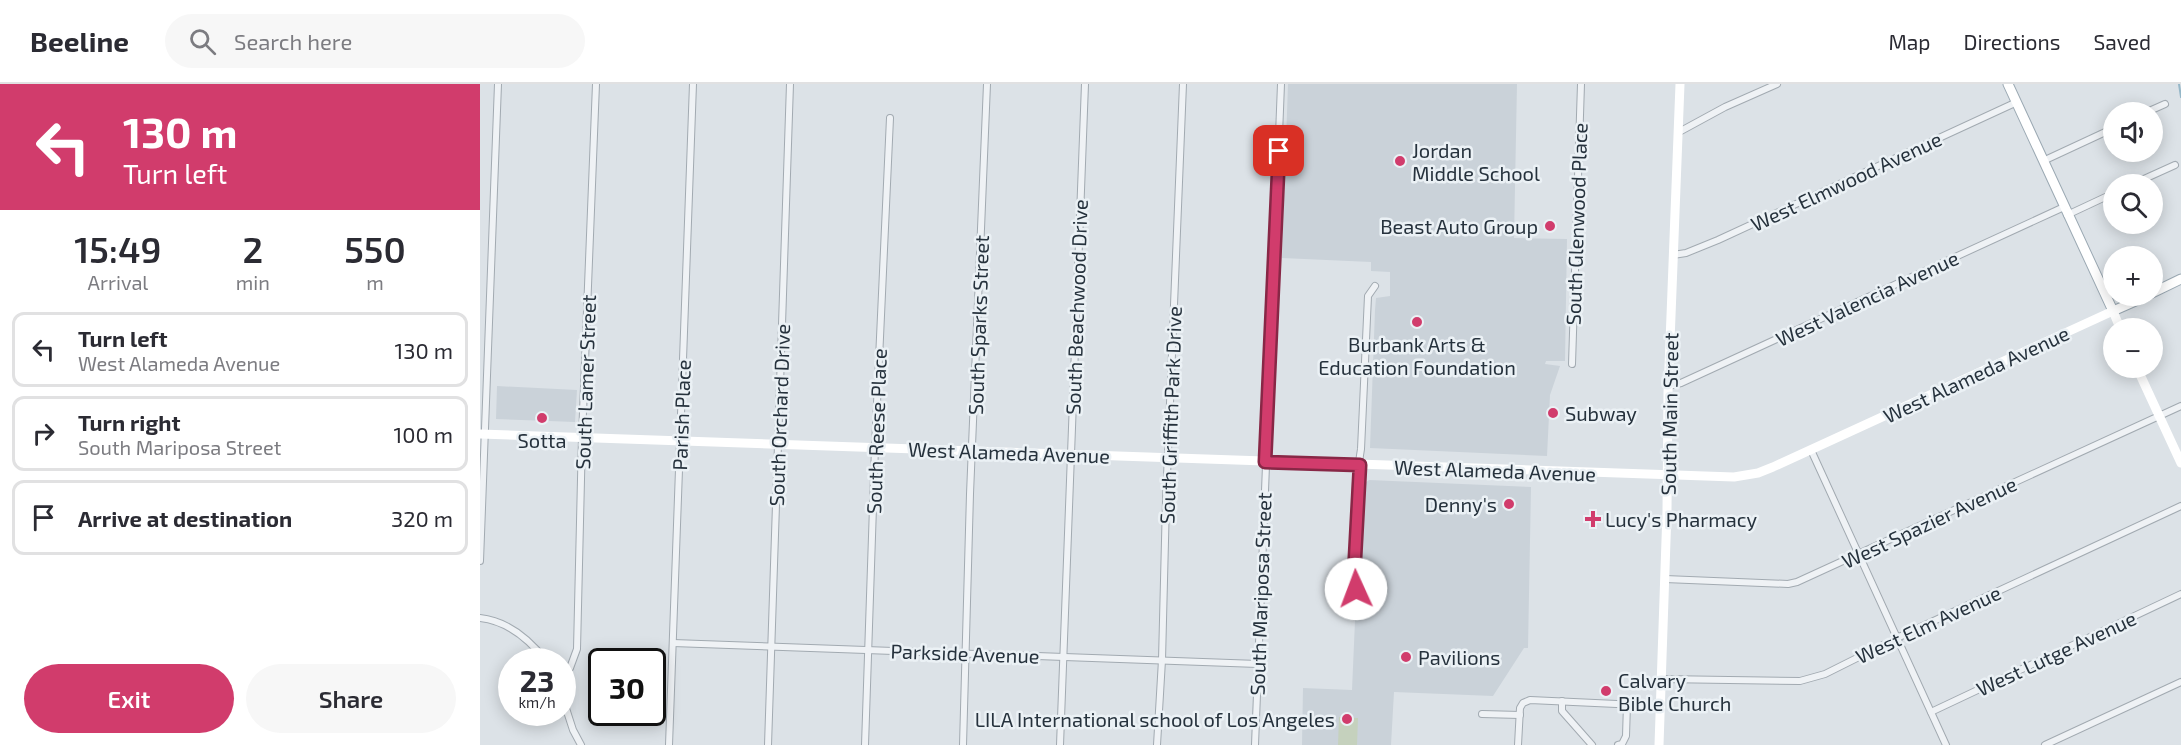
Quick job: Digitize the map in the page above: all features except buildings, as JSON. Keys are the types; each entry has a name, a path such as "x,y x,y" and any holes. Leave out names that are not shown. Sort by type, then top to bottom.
{"main road":[{"name":"South Main Street","path":"1659,745 1680,84"},
{"path":"2008,84 2116,318"},
{"path":"2163,288 2181,279"},
{"name":"West Alameda Avenue","path":"482,434 1720,478 1746,476 1811,450 2124,306"},
{"path":"2141,378 2181,463"}],"street":[{"path":"480,561 482,434 498,84"},
{"name":"South Lamer Street","path":"576,652 582,437 597,84"},
{"name":"Parish Place","path":"669,745 693,84"},
{"name":"South Orchard Drive","path":"768,745 790,84"},
{"name":"South Sparks Street","path":"963,745 987,84"},
{"name":"South Beachwood Drive","path":"1060,745 1085,84"},
{"name":"South Griffith Park Drive","path":"1157,745 1183,84"},
{"name":"South Mariposa Street","path":"1256,745 1281,84"},
{"name":"South Glenwood Place","path":"1572,364 1581,84"},
{"path":"1679,132 1725,107 1776,84"},
{"name":"West Elmwood Avenue","path":"1673,255 1682,255 1718,240 2017,102"},
{"name":"South Reese Place","path":"865,745 875,447 890,118"},
{"path":"2043,161 2103,133"},
{"path":"2155,174 2175,165"},
{"name":"West Valencia Avenue","path":"1669,386 1681,383 2065,211 2103,198"},
{"path":"1356,589 1354,576 1357,511 1355,507 1360,465 1368,296 1375,286"},
{"name":"West Spazier Avenue","path":"1665,579 1788,584 1797,582 2181,406"},
{"path":"1811,450 1946,745"},
{"name":"West Elm Avenue","path":"1661,679 1800,681 1825,674 1897,638 2181,506"},
{"name":"West Lutge Avenue","path":"1931,712 2181,594"},
{"path":"480,618 508,626 536,648"},
{"name":"Parkside Avenue","path":"673,642 1258,664"},
{"path":"2045,745 2181,682"},
{"path":"1518,745 1520,708 1523,703 1530,700 1660,706"},
{"path":"1562,701 1562,711 1592,745"},
{"path":"1618,745 1622,744 1626,736 1627,704"},
{"path":"1482,714 1520,715"},
{"path":"572,726 581,745"}],"shaded area":[{"path":"1288,84 1517,84 1514,238 1567,239 1565,361 1546,361 1545,364 1560,366 1550,395 1547,456 1370,448 1376,298 1390,296 1390,272 1371,271 1371,262 1282,258"},
{"path":"497,386 577,390 575,422 496,419"},
{"path":"1369,480 1531,487 1528,648 1524,648 1493,696 1394,692 1391,745 1302,745 1303,688 1352,690 1355,621 1359,604 1367,601 1368,594 1368,587 1361,573 1364,490 1365,483"}],"green space":[{"path":"1339,717 1358,718 1357,745 1338,745"}],"waterway":[{"path":"2179,84 2181,97"}],"place":[{"name":"Jordan Middle School","path":"1400,161"},
{"name":"Beast Auto Group","path":"1550,226"},
{"name":"Burbank Arts & Education Foundation","path":"1417,322"},
{"name":"Subway","path":"1553,413"},
{"name":"Sotta","path":"542,418"},
{"name":"Denny's","path":"1509,504"},
{"name":"Lucy's Pharmacy","path":"1593,519"},
{"name":"Pavilions","path":"1406,657"},
{"name":"Calvary Bible Church","path":"1606,691"},
{"name":"LILA International school of Los Angeles","path":"1347,719"}],"route":[{"path":"1279,151 1265,462 1360,465 1354,576 1356,589"}]}
